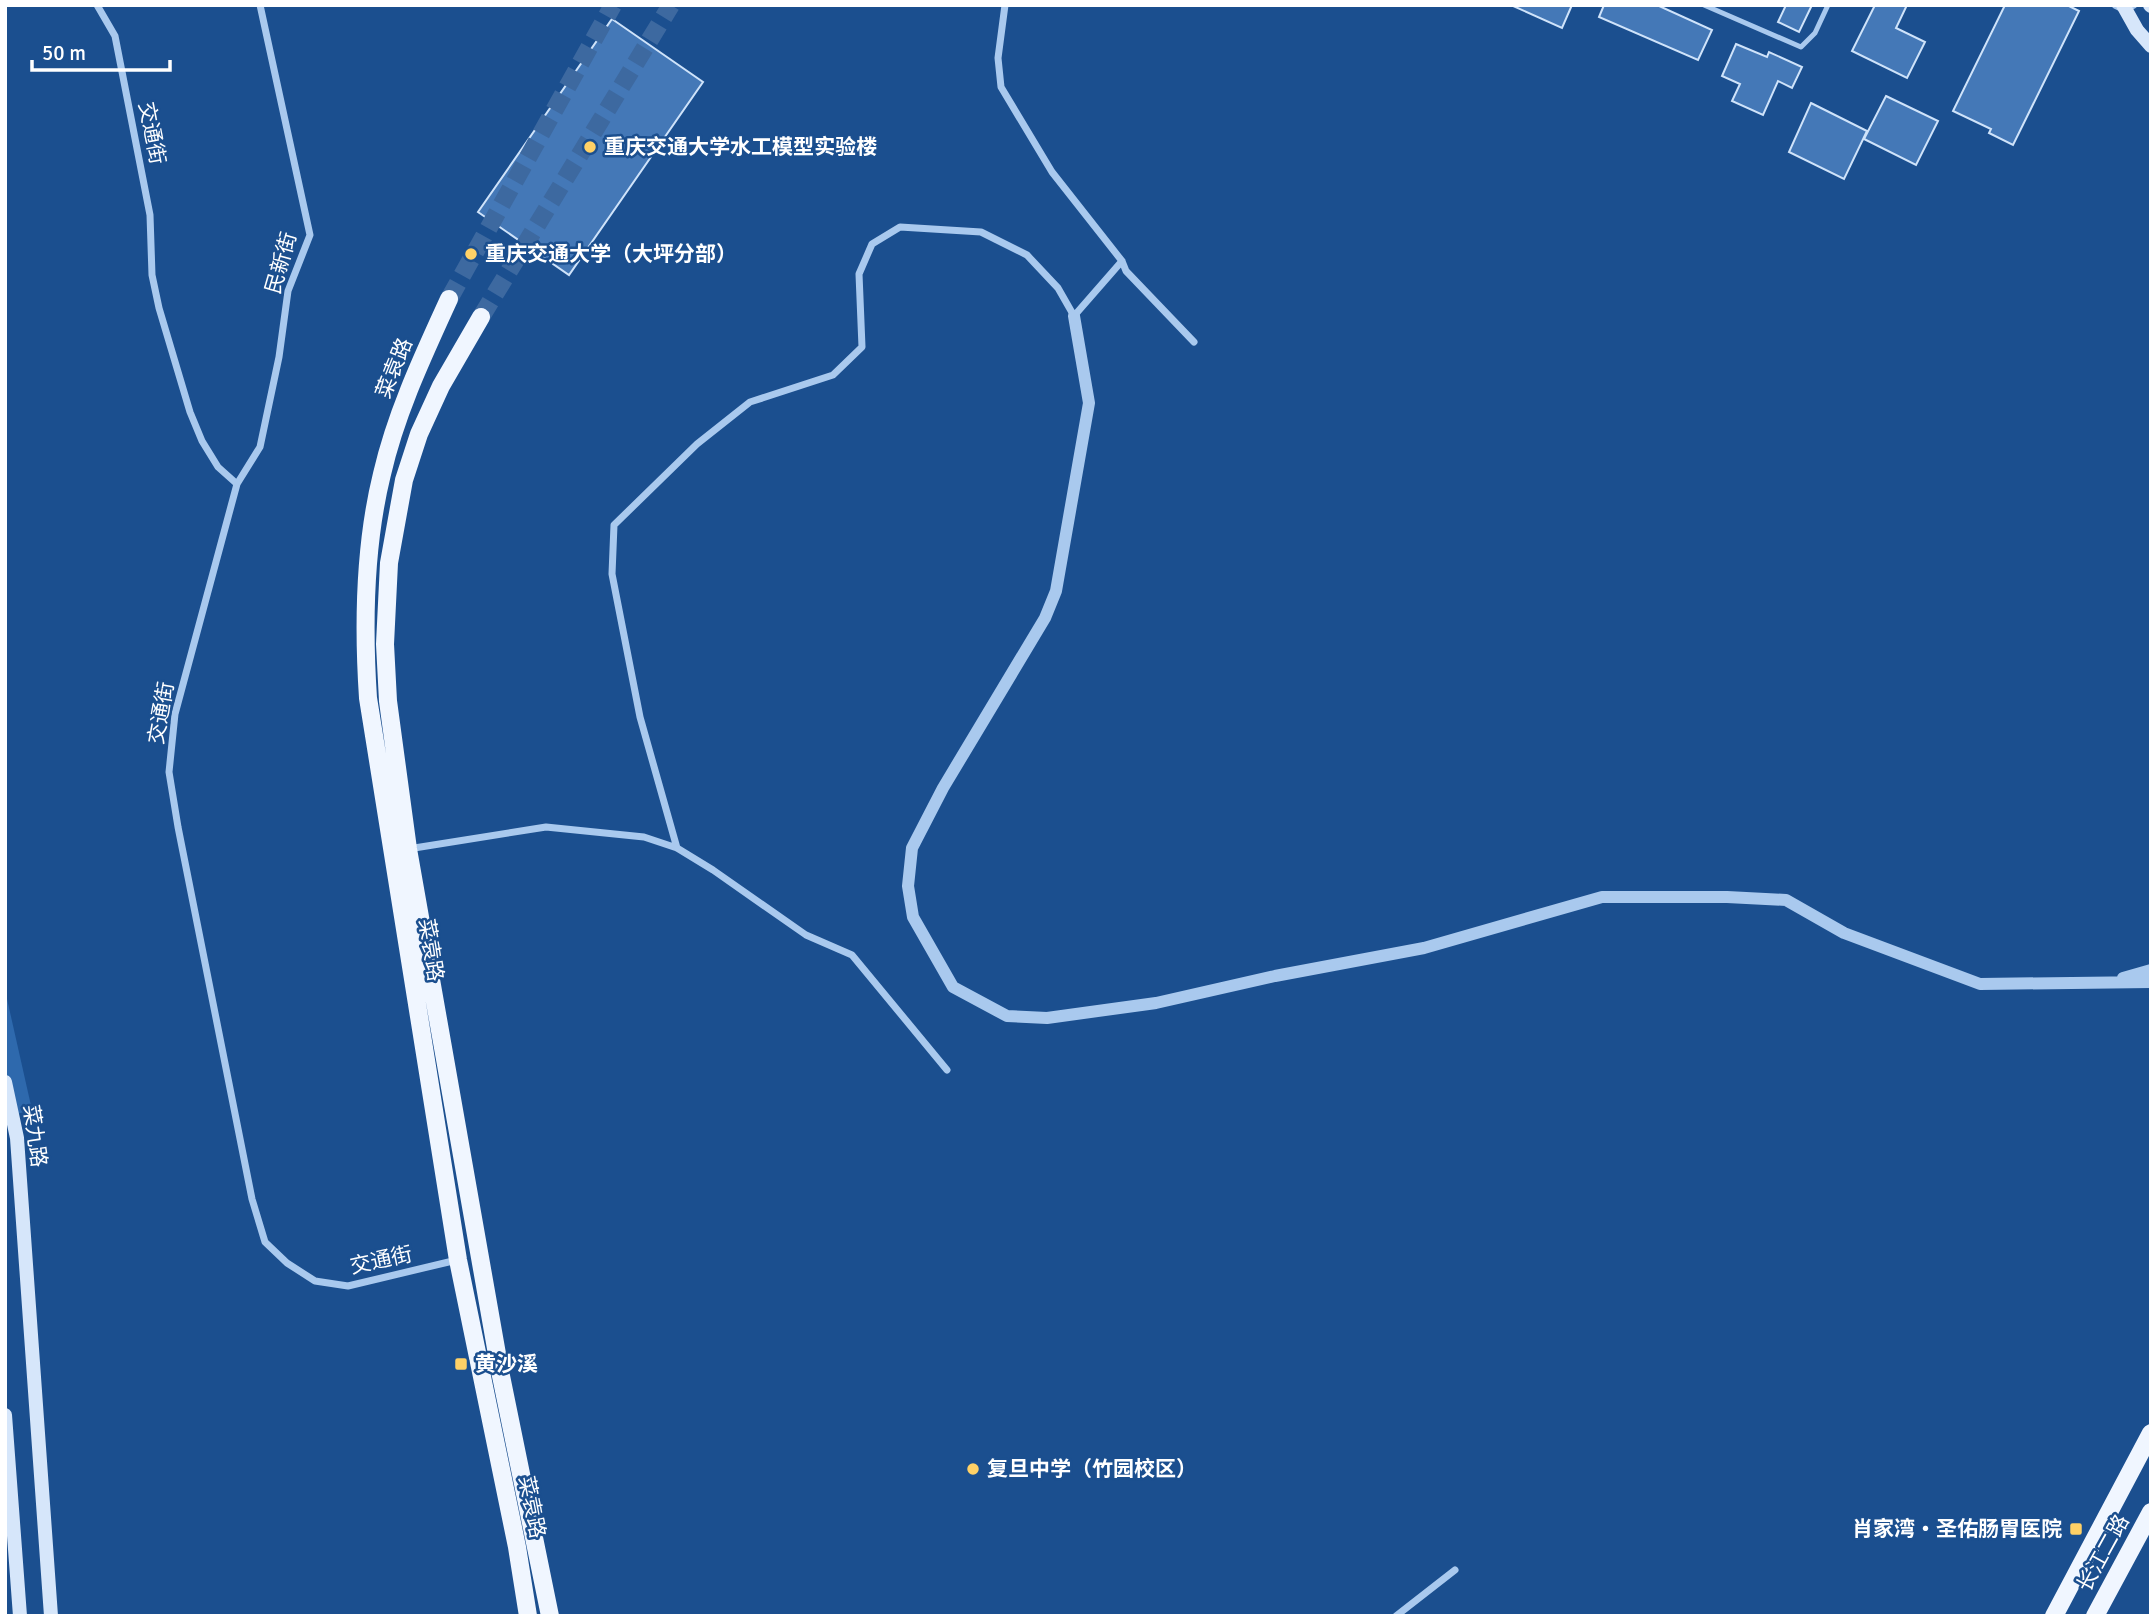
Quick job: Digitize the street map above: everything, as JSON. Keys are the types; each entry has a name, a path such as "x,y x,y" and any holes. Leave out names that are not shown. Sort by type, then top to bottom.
{"main road":[{"path":"2124,6 2137,30 2151,46"},
{"name":"菜袁路","path":"449,299 414,378 382,473 373,519 364,602 364,634 368,698 458,1260 517,1547 528,1616"},
{"name":"菜袁路","path":"481,317 441,386 419,434 404,480 389,563 385,644 388,701 408,849 500,1371 550,1616"},
{"name":"菜九路","path":"5,1082 17,1139 51,1616"},
{"path":"5,1415 20,1616"},
{"name":"长江二路","path":"2054,1616 2151,1433"},
{"name":"长江二路","path":"2095,1616 2151,1512"}],"street":[{"name":"交通街","path":"97,5 115,36 150,215 152,275 159,308 190,412 202,441 218,467 237,484 175,714 169,772 252,1199 265,1242 287,1263 315,1281 348,1286 458,1260"},
{"name":"民新街","path":"237,484 260,447 288,291 310,234 260,5"},
{"path":"1005,5 998,58 1001,87 1052,172 1122,261 1126,271 1194,342"},
{"path":"677,848 640,717 612,575 614,525 697,444 750,402 833,375 862,347 859,274 872,244 900,227 981,232 1027,255 1059,288 1074,316 1089,403 1056,591 1045,618 943,788 912,848 908,886 913,917 953,987 1007,1016 1047,1018 1115,1009 1424,948 1602,897 1786,900 1844,933 1980,984 2151,982"},
{"path":"1074,316 1122,261"},
{"path":"408,849 546,827 644,836 677,848 806,935 852,954 947,1070"},
{"path":"2106,983 2151,970"},
{"path":"1395,1616 1455,1570"}],"lane":[{"path":"1704,5 1801,47 1815,33 1828,5"}],"shaded area":[{"path":"5,990 32,1110 5,1117"}],"building":[{"path":"1511,5 1572,5 1562,28"},
{"path":"1604,5 1657,5 1712,30 1698,60 1599,17"},
{"path":"1786,5 1812,5 1799,32 1778,22"},
{"path":"1875,5 1907,5 1896,28 1925,42 1907,78 1852,51"},
{"path":"2005,5 2067,5 2079,11 2013,145 1989,133 1991,129 1953,111"},
{"name":"重庆交通大学水工模型实验楼","path":"612,19 703,82 569,275 478,212"},
{"path":"1736,44 1767,57 1769,52 1802,67 1792,88 1778,81 1763,115 1732,101 1740,84 1722,76"},
{"path":"1886,96 1938,121 1916,165 1864,139"},
{"path":"1811,103 1867,131 1844,179 1789,152"}],"tunnel":[{"path":"449,299 613,5"},
{"path":"481,317 671,5"}],"place":[{"name":"重庆交通大学水工模型实验楼","path":"590,147"},
{"name":"重庆交通大学（大坪分部）","path":"471,254"},
{"name":"黄沙溪","path":"461,1364"},
{"name":"复旦中学（竹园校区）","path":"973,1469"},
{"name":"肖家湾‧圣佑肠胃医院","path":"2076,1529"}]}
